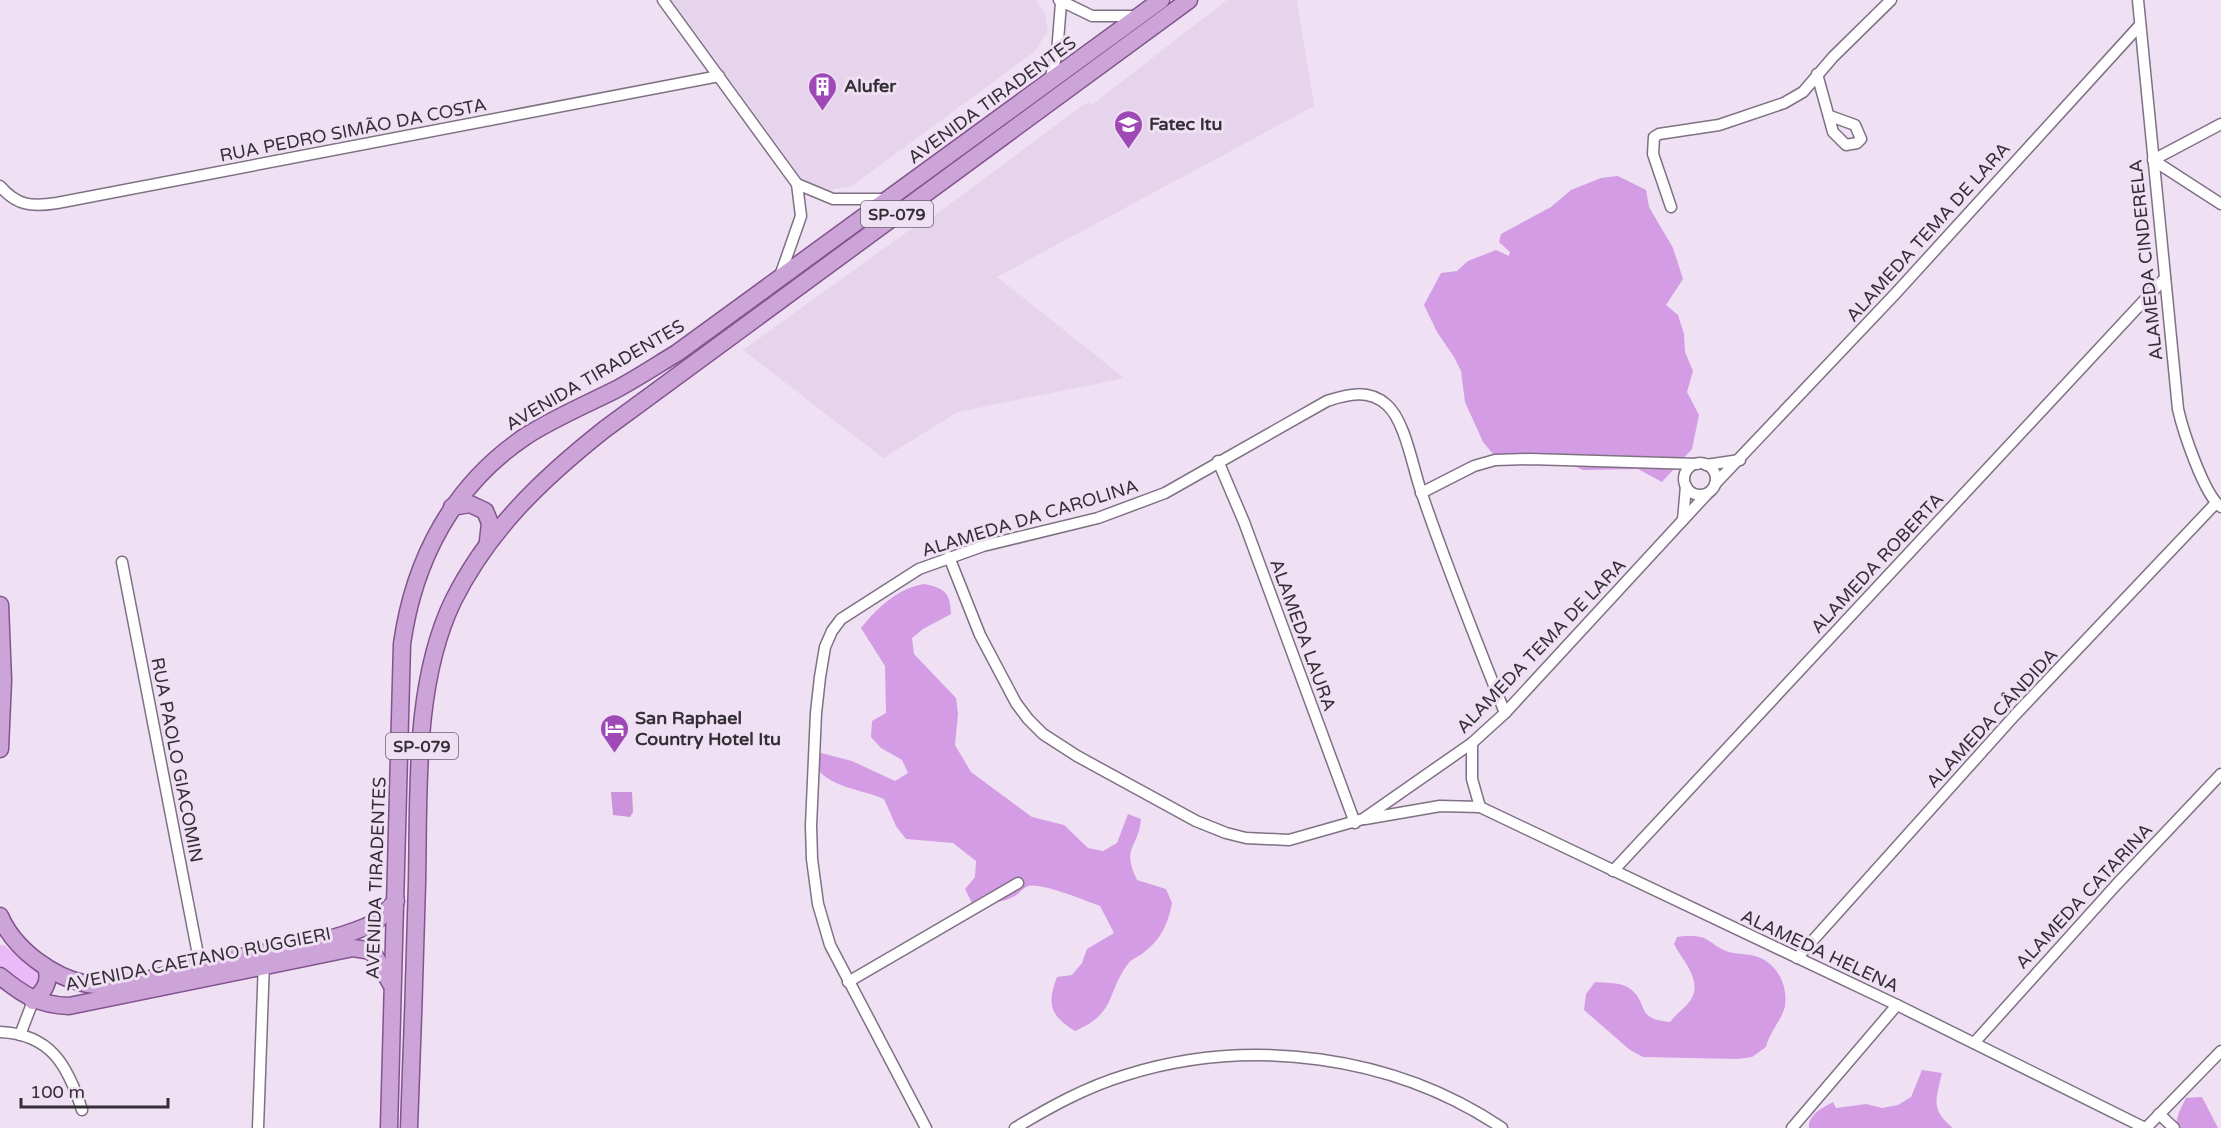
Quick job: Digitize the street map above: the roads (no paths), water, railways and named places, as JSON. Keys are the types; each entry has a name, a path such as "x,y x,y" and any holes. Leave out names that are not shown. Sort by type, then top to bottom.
{"main road":[{"name":"AVENIDA TIRADENTES","path":"409,1128 419,780 424,701 438,646 453,602 488,542 533,489 597,436 1189,0"},
{"name":"AVENIDA TIRADENTES","path":"389,1128 402,644 411,595 428,549 452,507 467,488 510,447 554,420 617,389 677,353 1050,82 1152,5"},
{"path":"452,507 470,504 485,511 490,523 488,542"},
{"path":"0,605 3,680 0,749"},
{"name":"AVENIDA CAETANO RUGGIERI","path":"0,976 33,1001 48,1005 69,1006 264,959 343,934 377,921 396,900"},
{"name":"AVENIDA CAETANO RUGGIERI","path":"0,916 8,939 46,967 87,984 100,985 142,980 200,965 353,948 372,951"},
{"path":"377,921 371,933 372,951 392,986"},
{"path":"33,1001 45,988 49,974 46,967"}],"street":[{"path":"663,0 797,184 801,216 779,279"},
{"path":"1671,207 1653,154 1654,137 1659,134 1719,125 1761,112 1803,92 1817,74 1891,0"},
{"name":"ALAMEDA CINDERELA","path":"2138,0 2178,410 2183,428 2218,505"},
{"path":"1050,82 1057,53 1060,2 1092,16 1152,5"},
{"name":"ALAMEDA TEMA DE LARA","path":"949,557 980,635 1007,686 1028,719 1043,734 1186,816 1226,833 1246,838 1290,840 1359,821 1472,743 1505,713 1715,484 1896,293 2139,25"},
{"path":"1817,74 1830,116"},
{"name":"RUA PEDRO SIMÃO DA COSTA","path":"0,186 14,200 22,204 35,206 57,203 719,76"},
{"path":"2221,124 2153,160 2221,204"},
{"path":"797,184 833,199 889,198"},
{"name":"ALAMEDA ROBERTA","path":"1613,871 2165,278"},
{"name":"ALAMEDA DA CAROLINA","path":"926,1128 848,982 822,925 812,859 816,713 825,647 832,631 842,619 867,601 919,569 949,557 1098,518 1165,493 1327,401 1347,394 1361,394 1383,402 1399,421 1421,493 1505,713"},
{"path":"1421,493 1474,466 1495,460 1701,464 1740,460"},
{"name":"ALAMEDA LAURA","path":"1218,461 1244,522 1359,821"},
{"path":"1663,462 1695,494 1707,494"},
{"path":"1683,520 1687,471 1701,464"},
{"path":"1701,464 1714,473 1715,484"},
{"name":"ALAMEDA CÂNDIDA","path":"1797,958 2015,715 2218,505"},
{"name":"RUA PAOLO GIACOMIN","path":"122,562 200,965"},
{"path":"1472,743 1472,779 1480,807"},
{"name":"ALAMEDA CATARINA","path":"1974,1043 2116,885 2221,774"},
{"name":"ALAMEDA HELENA","path":"1359,821 1440,806 1480,807 1897,1005 2145,1128"},
{"path":"848,982 1018,883"},
{"path":"258,1128 264,959"},
{"path":"20,1035 33,1001"},
{"path":"1792,1128 1897,1005"},
{"path":"0,1032 20,1035 48,1046 66,1067 82,1110"},
{"path":"2145,1128 2221,1051"},
{"path":"1015,1128 1050,1107 1125,1075 1194,1060 1270,1055 1355,1066 1395,1075 1435,1090 1502,1128"},
{"path":"2159,1114 2174,1128"}],"place":[{"name":"Alufer","path":"823,112"},
{"name":"Fatec Itu","path":"1128,150"},
{"name":"San Raphael Country Hotel Itu","path":"614,754"}]}
